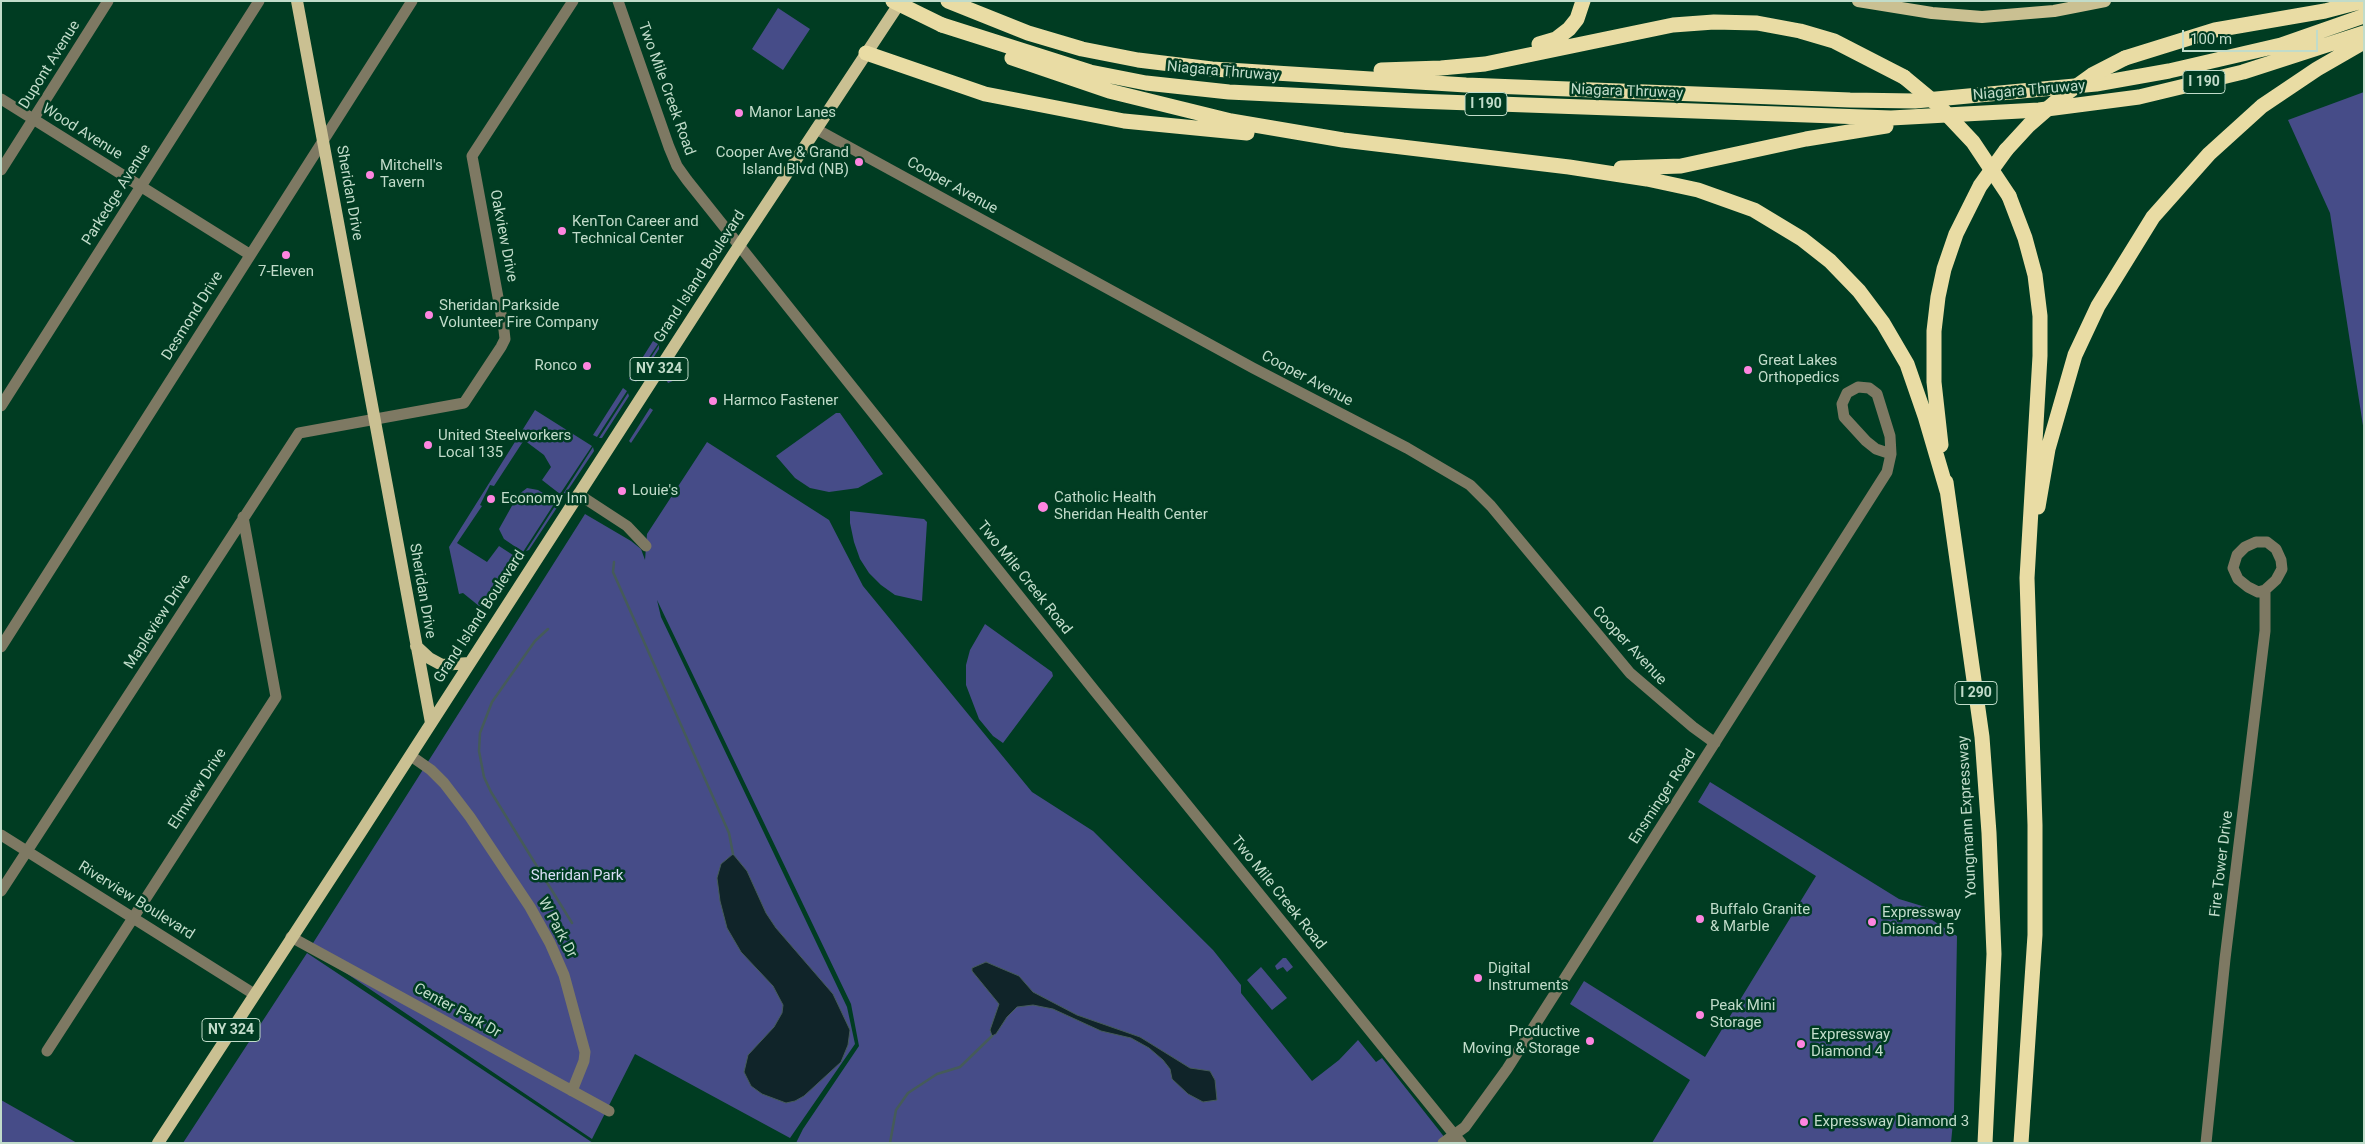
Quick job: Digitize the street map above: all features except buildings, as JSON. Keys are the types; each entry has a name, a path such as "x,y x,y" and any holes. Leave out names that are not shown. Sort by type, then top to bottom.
{"highway":[{"name":"Niagara Thruway","path":"892,1 942,25 1090,72 1146,83 1229,92 1415,101 1891,118 2039,110 2148,95 2243,72 2364,33"},
{"path":"1498,61 1520,50 1560,36 1577,19 1583,1"},
{"path":"1947,491 1934,382 1934,331 1938,297 1944,269 1956,234 1980,186 2006,150 2029,125 2060,98 2092,75 2125,58 2215,30 2325,10 2363,1"},
{"name":"Niagara Thruway","path":"953,4 1028,34 1082,49 1138,60 1212,69 1466,85 1814,99 1915,100 2096,84 2169,71 2280,45 2364,16"},
{"path":"1284,73 1441,68 1498,61 1673,25 1714,22 1749,23 1800,31 1834,41 1904,77 1939,106 1973,142 2009,196 2025,238 2035,275 2040,316 2040,356 2027,578 2035,825 2035,906 2032,986 2020,1143"},
{"path":"942,25 985,48 1042,70 1109,91 1231,121 1343,140 1570,167 1647,179 1698,190 1754,210 1802,239 1830,261 1859,291 1883,323 1907,364 1925,416 1947,491"},
{"path":"2029,530 2037,512 2048,449 2075,355 2098,306 2154,217 2208,154 2262,106 2317,69 2364,42"},
{"path":"866,53 985,94 1124,121 1303,139 1343,140"},
{"path":"1570,167 1681,166 1869,127 1956,121 2039,110"},
{"name":"Youngmann Expressway","path":"1947,491 1982,737 1989,832 1994,954 1984,1143"}],"main road":[{"name":"Sheridan Drive","path":"297,1 431,723"},
{"name":"Grand Island Boulevard","path":"431,723 740,245 901,1"},
{"path":"1858,1 1932,13 1982,17 2054,11 2105,1"},
{"path":"416,646 429,658 442,665 469,663"},
{"name":"NY 324","path":"158,1143 431,723"}],"street":[{"name":"Dupont Avenue","path":"1,170 108,1"},
{"name":"Parkedge Avenue","path":"1,406 259,1"},
{"name":"Desmond Drive","path":"1,648 249,254 323,142 412,1"},
{"name":"Oakview Drive","path":"374,418 464,403 502,347 505,339 504,330 472,156 573,1"},
{"name":"Two Mile Creek Road","path":"618,1 661,128 678,166 1100,698 1458,1139"},
{"name":"Wood Avenue","path":"1,99 249,254"},
{"name":"Cooper Avenue","path":"816,129 1253,368 1407,448 1470,485 1491,506 1630,673 1665,704 1716,743"},
{"name":"Ensminger Road","path":"1442,1143 1458,1139 1507,1069 1887,472 1891,454 1890,436 1877,394 1869,388 1858,387 1847,393 1842,404 1844,417 1871,445 1891,454"},
{"name":"Mapleview Drive","path":"1,891 299,433 374,418"},
{"path":"578,494 628,526 646,546"},
{"name":"Elmview Drive","path":"47,1051 276,697 243,517"},
{"path":"2256,542 2267,542 2276,549 2281,560 2282,569 2276,580 2265,590 2258,592 2248,587 2238,579 2233,568 2237,555 2244,547 2256,542"},
{"name":"Fire Tower Drive","path":"2206,1143 2225,959 2265,631 2265,590"},
{"name":"W Park Dr","path":"411,756 444,782 470,817 530,907 550,943 564,975 585,1052 584,1060 572,1091"},
{"name":"Riverview Boulevard","path":"1,834 254,994"},
{"name":"Center Park Dr","path":"291,937 609,1111"}],"green space":[{"path":"778,8 810,29 783,70 752,49"},
{"path":"2364,92 2364,432 2330,213 2288,120"},
{"path":"653,341 658,344 633,381 629,379"},
{"path":"659,345 659,349 639,380 635,382"},
{"path":"678,364 681,367 679,374 675,380 668,383 667,381"},
{"path":"623,388 627,391 597,437 593,435"},
{"path":"628,393 629,396 602,438 599,438"},
{"path":"650,408 653,410 631,443 629,441"},
{"path":"535,410 592,446 560,494 542,480 551,467 544,455 524,440 494,486 490,485 480,505 482,506 457,543 487,562 499,546 519,559 488,607 479,606 463,593 459,594 449,547"},
{"path":"836,413 840,413 883,474 858,488 829,492 810,488 795,478 776,456"},
{"name":"Sheridan Park","path":"707,442 829,520 863,586 1032,792 1093,831 1213,950 1241,985 1241,993 1312,1081 1339,1060 1358,1040 1376,1062 1382,1058 1449,1143 796,1143 803,1129 859,1046 851,1004 657,600 661,617 847,1007 855,1044 790,1138 635,1054 592,1139 346,973 308,951 585,514 631,541 641,549 645,560 647,534"},
{"path":"593,447 594,451 566,493 563,494"},
{"path":"527,488 538,490 556,501 523,552 504,539 499,529 518,495"},
{"path":"557,503 558,506 529,550 526,551"},
{"path":"850,511 924,519 927,522 922,601 895,595 869,573 860,559 854,542 850,523"},
{"path":"985,624 1052,672 1053,676 1003,743 993,736 979,719 966,685 966,665 970,650"},
{"path":"1710,782 1899,899 1932,909 1929,918 1957,936 1954,1111 1951,1143 1652,1143 1690,1080 1570,1004 1584,981 1705,1057 1816,876 1698,802"},
{"path":"307,953 593,1143 183,1143"},
{"path":"1283,958 1286,958 1293,967 1287,972 1283,967 1277,970 1275,966"},
{"path":"1261,967 1287,998 1272,1010 1247,980"},
{"path":"1,1100 77,1143 1,1143"}],"shaded area":[{"path":"733,854 747,871 766,913 776,928 833,994 850,1030 848,1045 841,1062 804,1096 795,1101 786,1103 762,1094 751,1086 744,1072 748,1055 774,1027 782,1013 783,1005 773,986 741,952 727,928 720,901 717,878 721,864"},
{"path":"986,962 1019,976 1033,992 1077,1015 1140,1037 1190,1068 1210,1071 1215,1080 1217,1100 1203,1102 1188,1094 1172,1079 1170,1069 1163,1060 1149,1048 1131,1038 1101,1031 1053,1009 1033,1005 1017,1007 1007,1017 996,1034 992,1036 990,1030 999,1004 972,971 972,968"}],"waterway":[{"path":"614,562 613,572 729,833 733,854"},
{"path":"548,629 535,641 492,702 480,733 479,751 484,777 491,792 572,923"},
{"path":"890,1143 896,1110 908,1093 937,1074 960,1067 992,1036"}],"place":[{"name":"Manor Lanes","path":"739,113"},
{"name":"Cooper Ave & Grand Island Blvd (NB)","path":"859,162"},
{"name":"Mitchell's Tavern","path":"370,175"},
{"name":"KenTon Career and Technical Center","path":"562,231"},
{"name":"7-Eleven","path":"286,255"},
{"name":"Sheridan Parkside Volunteer Fire Company","path":"429,315"},
{"name":"Ronco","path":"587,366"},
{"name":"Great Lakes Orthopedics","path":"1748,370"},
{"name":"Harmco Fastener","path":"713,401"},
{"name":"United Steelworkers Local 135","path":"428,445"},
{"name":"Louie's","path":"622,491"},
{"name":"Economy Inn","path":"491,499"},
{"name":"Catholic Health Sheridan Health Center","path":"1043,507"},
{"name":"Buffalo Granite & Marble","path":"1700,919"},
{"name":"Expressway Diamond 5","path":"1872,922"},
{"name":"Digital Instruments","path":"1478,978"},
{"name":"Peak Mini Storage","path":"1700,1015"},
{"name":"Productive Moving & Storage","path":"1590,1041"},
{"name":"Expressway Diamond 4","path":"1801,1044"},
{"name":"Expressway Diamond 3","path":"1804,1122"}]}
